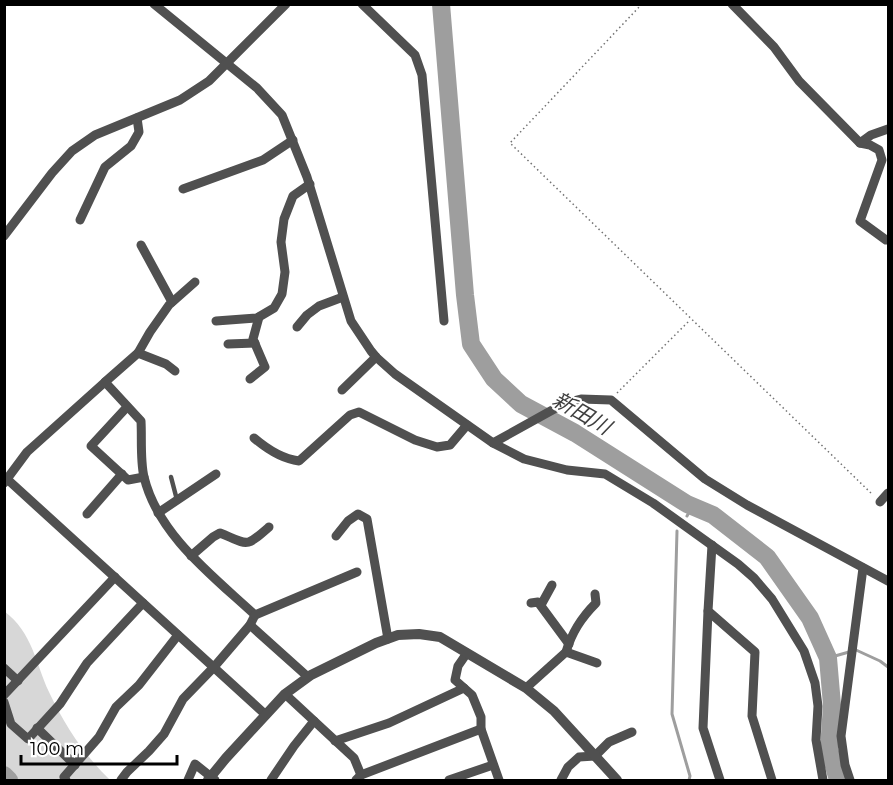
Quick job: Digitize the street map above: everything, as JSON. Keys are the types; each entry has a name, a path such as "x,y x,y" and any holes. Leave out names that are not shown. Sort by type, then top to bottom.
{"street":[{"path":"154,4 257,88 282,115 310,184 351,321 376,357 395,374 493,443 524,459 567,470 605,474 652,503 738,564 754,578 772,599 804,651 814,682 818,706 816,740 823,780"},
{"path":"4,236 52,173 72,151 95,135 180,100 209,81 286,4"},
{"path":"362,4 415,56 422,75 444,321"},
{"path":"732,4 774,46 799,81 860,143 879,150 882,160 860,221 888,240"},
{"path":"80,220 105,167 131,146 139,132 136,118"},
{"path":"860,143 871,135 888,129"},
{"path":"183,189 203,187 263,160 293,140"},
{"path":"216,321 257,318 274,308 282,294 285,272 280,242 284,219 293,196 310,184"},
{"path":"141,245 172,302"},
{"path":"195,282 172,302 138,352 27,452 6,481 266,715"},
{"path":"297,327 319,306 344,297"},
{"path":"250,379 265,367 253,339 259,317"},
{"path":"228,344 255,344"},
{"path":"138,352 166,364 174,371"},
{"path":"342,390 376,357"},
{"path":"105,382 141,421 144,477 149,496 159,513 191,556 255,615"},
{"path":"493,443 565,403 580,399 610,400 705,479 747,505 888,581"},
{"path":"127,407 92,446 128,480 144,477"},
{"path":"254,438 267,449 289,460 299,461 350,415 359,412 415,440 437,447 450,445 467,425"},
{"path":"87,514 122,474"},
{"path":"159,513 216,474"},
{"path":"880,502 888,493"},
{"path":"336,536 348,521 358,514 367,519 388,639"},
{"path":"191,556 220,533 244,543 252,542 269,527"},
{"path":"712,545 703,728 720,780"},
{"path":"850,780 845,765 841,736 863,568"},
{"path":"121,780 164,734 183,699 250,625 255,615 357,572"},
{"path":"4,695 115,577"},
{"path":"552,585 536,604 568,648 597,663"},
{"path":"526,688 568,648 572,635 584,615 599,597"},
{"path":"4,702 11,724 28,739 60,704 87,663 143,603"},
{"path":"708,611 755,652 752,716 772,780"},
{"path":"250,625 308,677"},
{"path":"66,780 64,777 99,736 116,707 139,685 178,634"},
{"path":"188,780 195,764 211,779 285,694 308,677 398,635 419,634 440,637 526,688 554,711 617,780"},
{"path":"467,653 458,666 455,680 472,694 481,717 481,729 499,780"},
{"path":"4,668 18,681"},
{"path":"335,741 389,723 464,688"},
{"path":"285,694 354,759 358,778 481,729"},
{"path":"271,780 314,721"},
{"path":"38,728 75,765"},
{"path":"561,780 568,767 579,758 595,756 609,742 632,732"},
{"path":"449,780 493,765"}],"lane":[{"path":"171,477 177,500"}],"path":[{"path":"642,4 510,143 880,502"},
{"path":"610,400 691,320"}],"shaded area":[{"path":"4,611 27,638 61,716 83,750 110,780 5,780"}],"waterway":[{"name":"新田川","path":"441,4 471,344 494,379 521,404 575,433 687,504 713,515 767,557 810,618 828,658 832,705 829,749 838,780"},
{"path":"687,516 692,507"},
{"path":"677,531 672,714 690,776 689,780"},
{"path":"856,650 888,667"},
{"path":"828,658 849,652"},
{"path":"4,775 9,780"}]}
